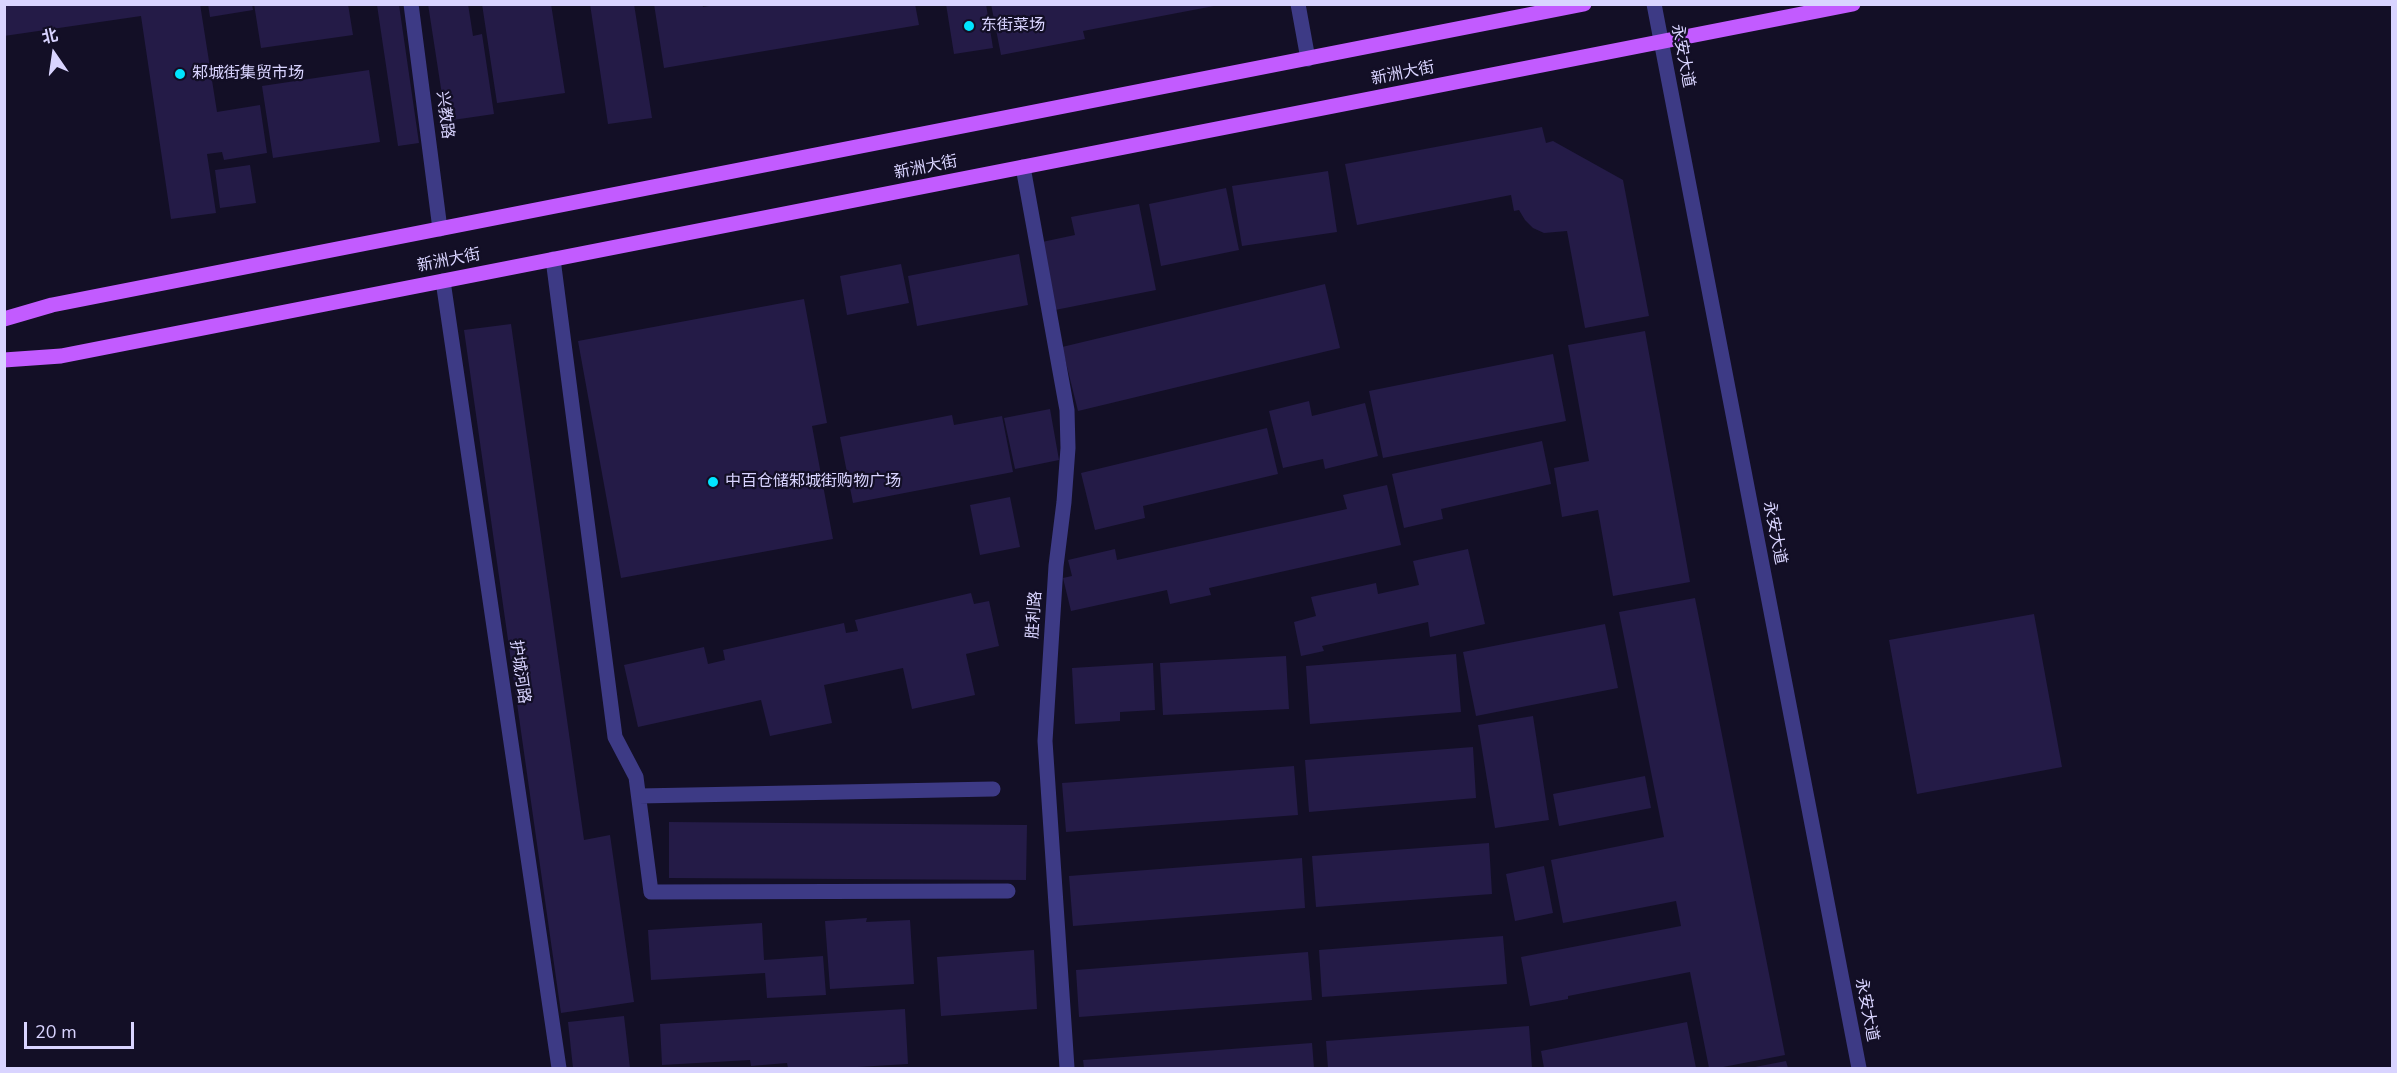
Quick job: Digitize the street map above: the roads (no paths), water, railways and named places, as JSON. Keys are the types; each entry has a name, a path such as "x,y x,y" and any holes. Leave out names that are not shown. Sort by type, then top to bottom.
{"main road":[{"name":"新洲大街","path":"4,320 52,305 1584,4"},
{"name":"新洲大街","path":"4,360 61,356 1853,4"}],"street":[{"name":"兴教路","path":"411,4 440,229"},
{"path":"1298,4 1308,59"},
{"name":"永安大道","path":"1654,4 1859,1068"},
{"name":"胜利路","path":"1023,168 1066,410 1068,448 1056,566 1045,741 1067,1068"},
{"path":"553,259 615,736 636,777 651,892 1008,891"},
{"name":"护城河路","path":"443,281 559,1068"},
{"path":"639,796 993,789"}],"place":[{"name":"东街菜场","path":"969,26"},
{"name":"邾城街集贸市场","path":"180,74"},
{"name":"中百仓储邾城街购物广场","path":"713,482"}]}
